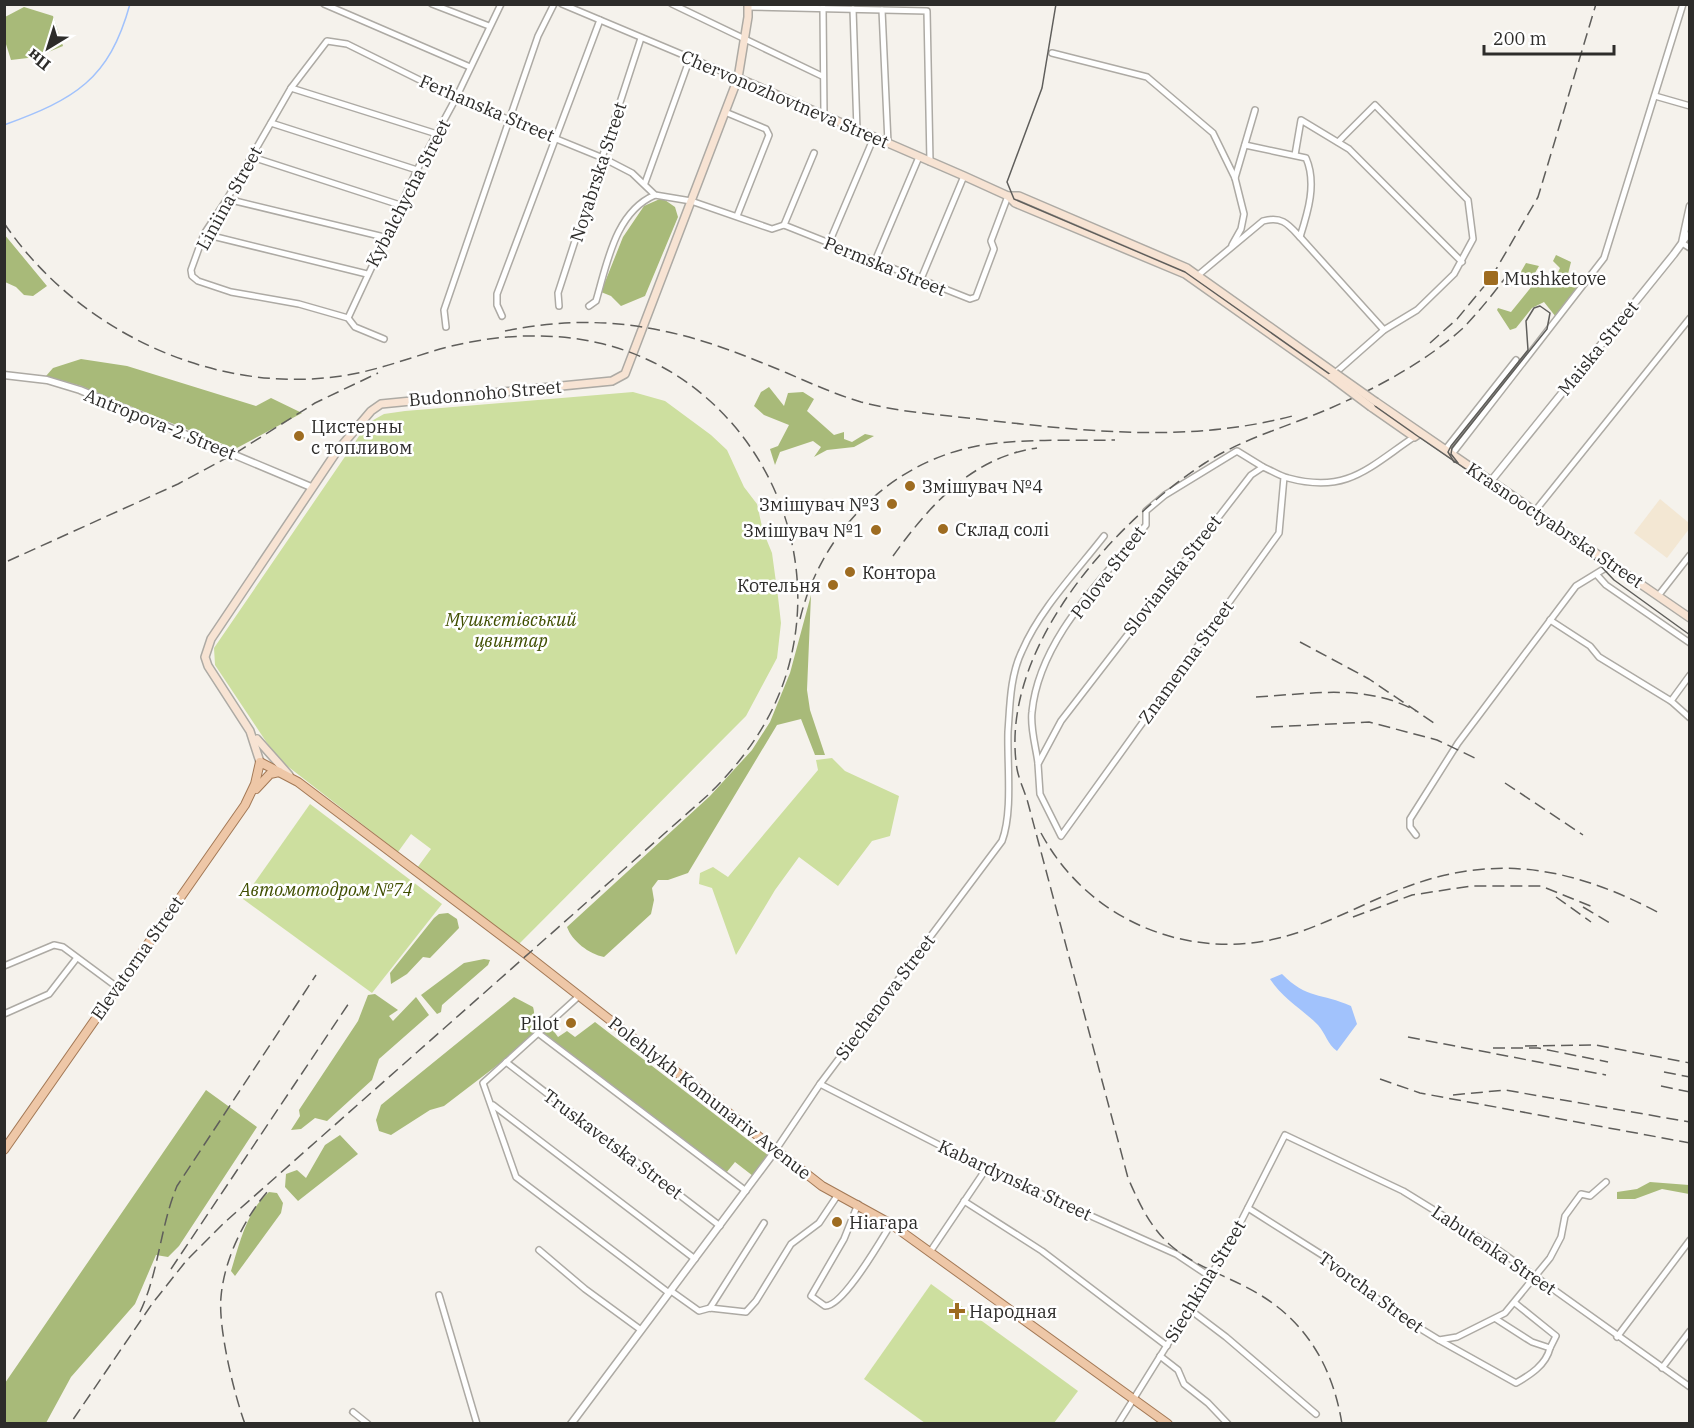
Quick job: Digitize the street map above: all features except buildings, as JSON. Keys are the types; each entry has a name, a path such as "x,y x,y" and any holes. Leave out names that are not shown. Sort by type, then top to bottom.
{"main road":[{"name":"Budonnoho Street","path":"260,762 250,731 208,666 206,648 311,487 347,438 381,404 612,381 621,377 628,369 738,78 748,6"},
{"name":"Chervonozhovtneva Street","path":"738,78 964,176 1008,196 1015,203 1196,277 1417,435"},
{"name":"Krasnooctyabrska Street","path":"1417,435 1449,452 1689,618"},
{"path":"250,731 265,751 289,775"},
{"name":"Polehlykh Komunariv Avenue","path":"260,762 289,775 579,996 775,1151 837,1196 858,1204 891,1224 1168,1424"},
{"name":"Elevatorna Street","path":"4,1150 252,795 260,762"},
{"path":"252,795 270,774 289,775"}],"street":[{"path":"324,4 470,67"},
{"path":"432,4 489,26"},
{"name":"Kybalchycha Street","path":"348,318 384,237 456,98 501,4"},
{"path":"446,327 444,310 538,36 554,4"},
{"name":"Chervonozhovtneva Street","path":"562,4 738,78"},
{"path":"672,4 745,37 822,76"},
{"path":"1449,452 1604,258 1683,4"},
{"path":"748,6 927,12 930,162"},
{"path":"823,8 824,115"},
{"path":"853,9 857,130"},
{"path":"882,10 888,143"},
{"path":"502,316 497,305 498,294 600,20"},
{"name":"Noyabrska Street","path":"559,306 558,293 641,38"},
{"name":"Ferhanska Street","path":"327,41 347,44 456,98 603,158 632,173 655,195"},
{"name":"Liniina Street","path":"327,41 291,88 228,199 204,234 191,270 192,276 198,281 231,292 298,304 348,318 355,327 384,339"},
{"path":"1052,53 1147,77 1213,133 1235,178 1244,214 1241,229 1232,245"},
{"path":"645,183 690,58"},
{"path":"291,88 437,134"},
{"path":"1655,96 1689,106"},
{"path":"1333,375 1384,330 1417,310 1462,262 1473,239 1468,200 1376,105 1338,142"},
{"path":"1235,178 1255,110"},
{"path":"725,112 766,129 770,135 737,216"},
{"path":"1295,155 1301,120 1349,149 1462,262"},
{"path":"271,123 417,170"},
{"path":"829,243 874,137"},
{"path":"1245,145 1306,158 1310,168 1309,210 1300,237"},
{"path":"784,225 814,153"},
{"path":"252,157 400,205"},
{"path":"875,261 919,157"},
{"path":"921,279 964,176"},
{"path":"589,306 596,301 615,238 621,226 647,198 655,195 691,201"},
{"name":"Permska Street","path":"691,201 772,229 784,225 970,299 976,297 994,249 991,241 1008,196"},
{"path":"228,199 384,237"},
{"name":"Maiska Street","path":"1491,481 1682,243 1689,206"},
{"path":"1196,277 1263,221 1274,218 1285,221 1384,330"},
{"path":"1689,233 1682,243 1689,248"},
{"path":"204,234 367,274"},
{"path":"1535,511 1689,318"},
{"path":"1449,452 1516,360"},
{"name":"Antropova-2 Street","path":"4,375 48,380 80,390 311,487"},
{"path":"1263,467 1284,477 1318,484 1338,483 1357,476 1417,435"},
{"name":"Polova Street","path":"1038,764 1032,713 1042,668 1073,616 1146,525 1146,511 1165,495 1237,451 1263,467"},
{"name":"Slovianska Street","path":"1038,764 1068,711 1186,556 1251,475 1263,467"},
{"name":"Znamenna Street","path":"1038,764 1040,794 1061,836 1279,533 1284,477"},
{"name":"Siechenova Street","path":"571,1424 746,1191 820,1084 1002,841 1007,821 1008,732 1015,669 1034,628 1104,536"},
{"path":"1658,596 1689,555"},
{"path":"1416,835 1409,823 1458,743 1576,586 1612,564"},
{"path":"1597,575 1606,585 1689,643"},
{"path":"1550,620 1590,646 1599,657 1671,701 1689,718"},
{"path":"1671,701 1689,675"},
{"path":"4,966 54,945 63,947 76,959 117,987"},
{"path":"4,1014 49,994 76,959"},
{"path":"579,996 483,1083 516,1177 670,1292 699,1311 710,1308 746,1312 756,1301 791,1244 819,1223 837,1196"},
{"path":"538,1033 746,1191"},
{"name":"Truskavetska Street","path":"506,1062 720,1226"},
{"name":"Kabardynska Street","path":"820,1084 986,1169 1176,1254 1209,1276"},
{"path":"492,1104 695,1259"},
{"name":"Siechkina Street","path":"1118,1424 1228,1247 1285,1135"},
{"name":"Labutenka Street","path":"1285,1135 1403,1191 1535,1276 1689,1387"},
{"path":"930,1252 986,1169"},
{"name":"Tvorcha Street","path":"1248,1208 1327,1258 1395,1313 1439,1340 1457,1337 1496,1319 1515,1303 1555,1250 1565,1216 1581,1194 1590,1196 1606,1182"},
{"path":"964,1201 1042,1251 1167,1346"},
{"path":"858,1204 844,1239 811,1296 825,1306 833,1304 852,1283 891,1224"},
{"path":"710,1308 764,1223"},
{"path":"1617,1336 1689,1240"},
{"path":"539,1250 585,1289 641,1330"},
{"path":"439,1294 477,1424"},
{"path":"1439,1340 1516,1383 1532,1374 1548,1357 1556,1336 1515,1303"},
{"path":"1189,1309 1226,1337 1316,1414"},
{"path":"1496,1319 1532,1342 1550,1348"},
{"path":"1662,1368 1689,1331"},
{"path":"1160,1356 1178,1370 1184,1384 1208,1402 1228,1424"},
{"path":"353,1412 368,1424"}],"shaded area":[{"path":"1660,499 1689,523 1689,529 1667,558 1634,533"}],"green space":[{"path":"24,7 53,16 63,46 36,57 11,60 5,41 5,17"},
{"path":"662,198 675,207 678,217 645,296 621,306 611,296 601,292 623,237 644,206"},
{"path":"4,234 47,286 33,296 24,295 16,287 5,282"},
{"path":"1556,255 1571,262 1566,282 1570,287 1579,287 1556,317 1544,302 1532,308 1516,328 1510,330 1497,310 1498,308 1511,312 1532,286 1519,275 1526,263 1539,266 1532,278 1535,282 1542,281 1552,285 1560,268 1553,261"},
{"path":"81,359 127,366 256,406 271,398 302,413 235,449 81,386 46,376 53,368"},
{"path":"769,387 784,406 788,393 803,392 814,399 807,411 834,435 844,432 844,439 852,442 865,434 874,436 854,447 827,450 814,457 821,447 813,441 780,452 775,465 770,449 778,446 789,425 764,415 754,406 761,392"},
{"name":"Мушкетівський цвинтар","path":"633,392 665,401 711,435 727,450 744,487 757,504 763,531 772,553 778,597 781,623 777,658 746,716 517,946 417,868 431,849 411,834 398,852 277,758 215,665 214,648 368,423 384,414 405,411"},
{"path":"811,595 807,690 810,710 825,755 815,755 801,719 777,725 688,873 668,880 658,880 652,888 654,900 651,914 604,957 587,950 577,942 567,927 710,796 752,750 770,722 790,673"},
{"path":"832,758 845,771 899,796 890,836 872,841 838,886 799,857 775,890 736,955 712,888 699,884 700,873 713,867 728,877 818,770 816,760"},
{"name":"Автомотодром №74","path":"310,804 442,904 372,993 243,899"},
{"path":"448,913 457,919 459,928 430,958 423,957 407,974 391,984 390,973 434,918 439,914"},
{"path":"490,960 488,965 442,1005 441,1012 437,1014 421,995 464,963"},
{"path":"375,994 398,1010 389,1016 393,1021 416,997 429,1015 379,1059 372,1080 327,1121 315,1118 301,1129 291,1130 300,1116 299,1110 358,1021 368,995"},
{"path":"514,997 533,1007 533,1038 444,1106 430,1110 391,1135 379,1131 376,1120 381,1105"},
{"path":"595,1022 769,1156 753,1176 735,1162 726,1173 543,1034 550,1026 558,1037 567,1031 575,1037"},
{"path":"206,1090 257,1127 179,1246 168,1257 156,1255 135,1304 71,1377 46,1423 5,1423 5,1383"},
{"path":"340,1135 358,1154 298,1201 285,1187 286,1174 297,1170 306,1178 325,1145"},
{"path":"1650,1182 1689,1185 1689,1194 1662,1189 1635,1199 1617,1199 1617,1192 1637,1189"},
{"path":"269,1192 277,1193 283,1203 281,1213 235,1276 231,1271 249,1218 261,1199"},
{"path":"931,1284 1078,1391 1054,1423 925,1423 864,1379"}],"water":[{"path":"1282,974 1307,992 1351,1006 1357,1024 1337,1051 1318,1025 1287,998 1270,979"}],"waterway":[{"path":"4,125 51,106 86,83 100,69 111,51 130,4"}],"tram line":[{"path":"1056,4 1042,88 1007,182 1014,199 1185,272 1594,559 1614,580 1690,635"},
{"path":"1540,306 1550,313 1547,329 1452,448 1451,454 1458,463 1454,462 1448,452 1451,446 1528,350 1526,321 1534,308 1540,306"}],"railway":[{"path":"1430,343 1457,319 1491,278 1538,197 1596,4"},
{"path":"4,223 35,262 72,297 114,327 159,350 207,367 257,377 307,379 358,373 459,344 520,336 580,339 649,360 693,387 730,421 760,462 782,508 795,558 798,609 790,661 777,699 758,734 722,781 225,1222 186,1261 152,1304 70,1424"},
{"path":"1342,1424 1332,1384 1315,1348 1303,1332 1275,1305 1257,1293 1201,1265 1169,1244 1150,1221 1136,1196 1128,1178 1018,773 1016,724 1025,679 1044,636 1069,594 1100,555 1134,519 1170,488 1219,455 1249,440 1344,402 1380,385 1415,364 1462,329 1506,277"},
{"path":"505,331 539,325 572,323 604,323 666,331 728,350 836,393 876,406 1025,424 1103,431 1180,432 1257,424 1296,415"},
{"path":"8,561 178,484 234,454 315,403 378,373"},
{"path":"800,619 810,587 824,558 842,531 864,506 888,485 916,468 945,455 994,443 1115,440"},
{"path":"893,556 937,502 972,473 1014,453 1037,448"},
{"path":"1300,642 1369,679 1434,723"},
{"path":"1256,697 1358,693 1397,702 1416,711"},
{"path":"1271,727 1369,722 1437,740 1477,759"},
{"path":"1505,783 1583,835"},
{"path":"1041,833 1063,866 1090,894 1121,915 1155,931 1191,941 1229,944 1267,941 1305,930 1429,879 1475,870 1500,868 1548,872 1571,877 1617,893 1661,914"},
{"path":"1353,917 1412,895 1471,886 1541,886 1593,907"},
{"path":"1556,897 1591,922"},
{"path":"1583,907 1610,923"},
{"path":"140,1312 151,1281 177,1186 316,975"},
{"path":"171,1269 349,1003"},
{"path":"1408,1037 1606,1075"},
{"path":"1525,1046 1596,1045 1690,1063"},
{"path":"1493,1048 1538,1048 1608,1062"},
{"path":"1664,1072 1690,1077"},
{"path":"1380,1079 1420,1093 1690,1143"},
{"path":"1661,1086 1690,1092"},
{"path":"1453,1095 1505,1090 1690,1122"},
{"path":"245,1424 228,1361 222,1326 221,1297 226,1269 243,1227 267,1192"}],"place":[{"name":"Mushketove","path":"1491,278"},
{"name":"Цистерны с топливом","path":"299,436"},
{"name":"Змішувач №4","path":"910,486"},
{"name":"Змішувач №3","path":"892,504"},
{"name":"Склад солі","path":"943,529"},
{"name":"Змішувач №1","path":"876,530"},
{"name":"Контора","path":"850,572"},
{"name":"Котельня","path":"833,585"},
{"name":"Pilot","path":"571,1023"},
{"name":"Ніагара","path":"837,1222"},
{"name":"Народная","path":"957,1311"}]}
